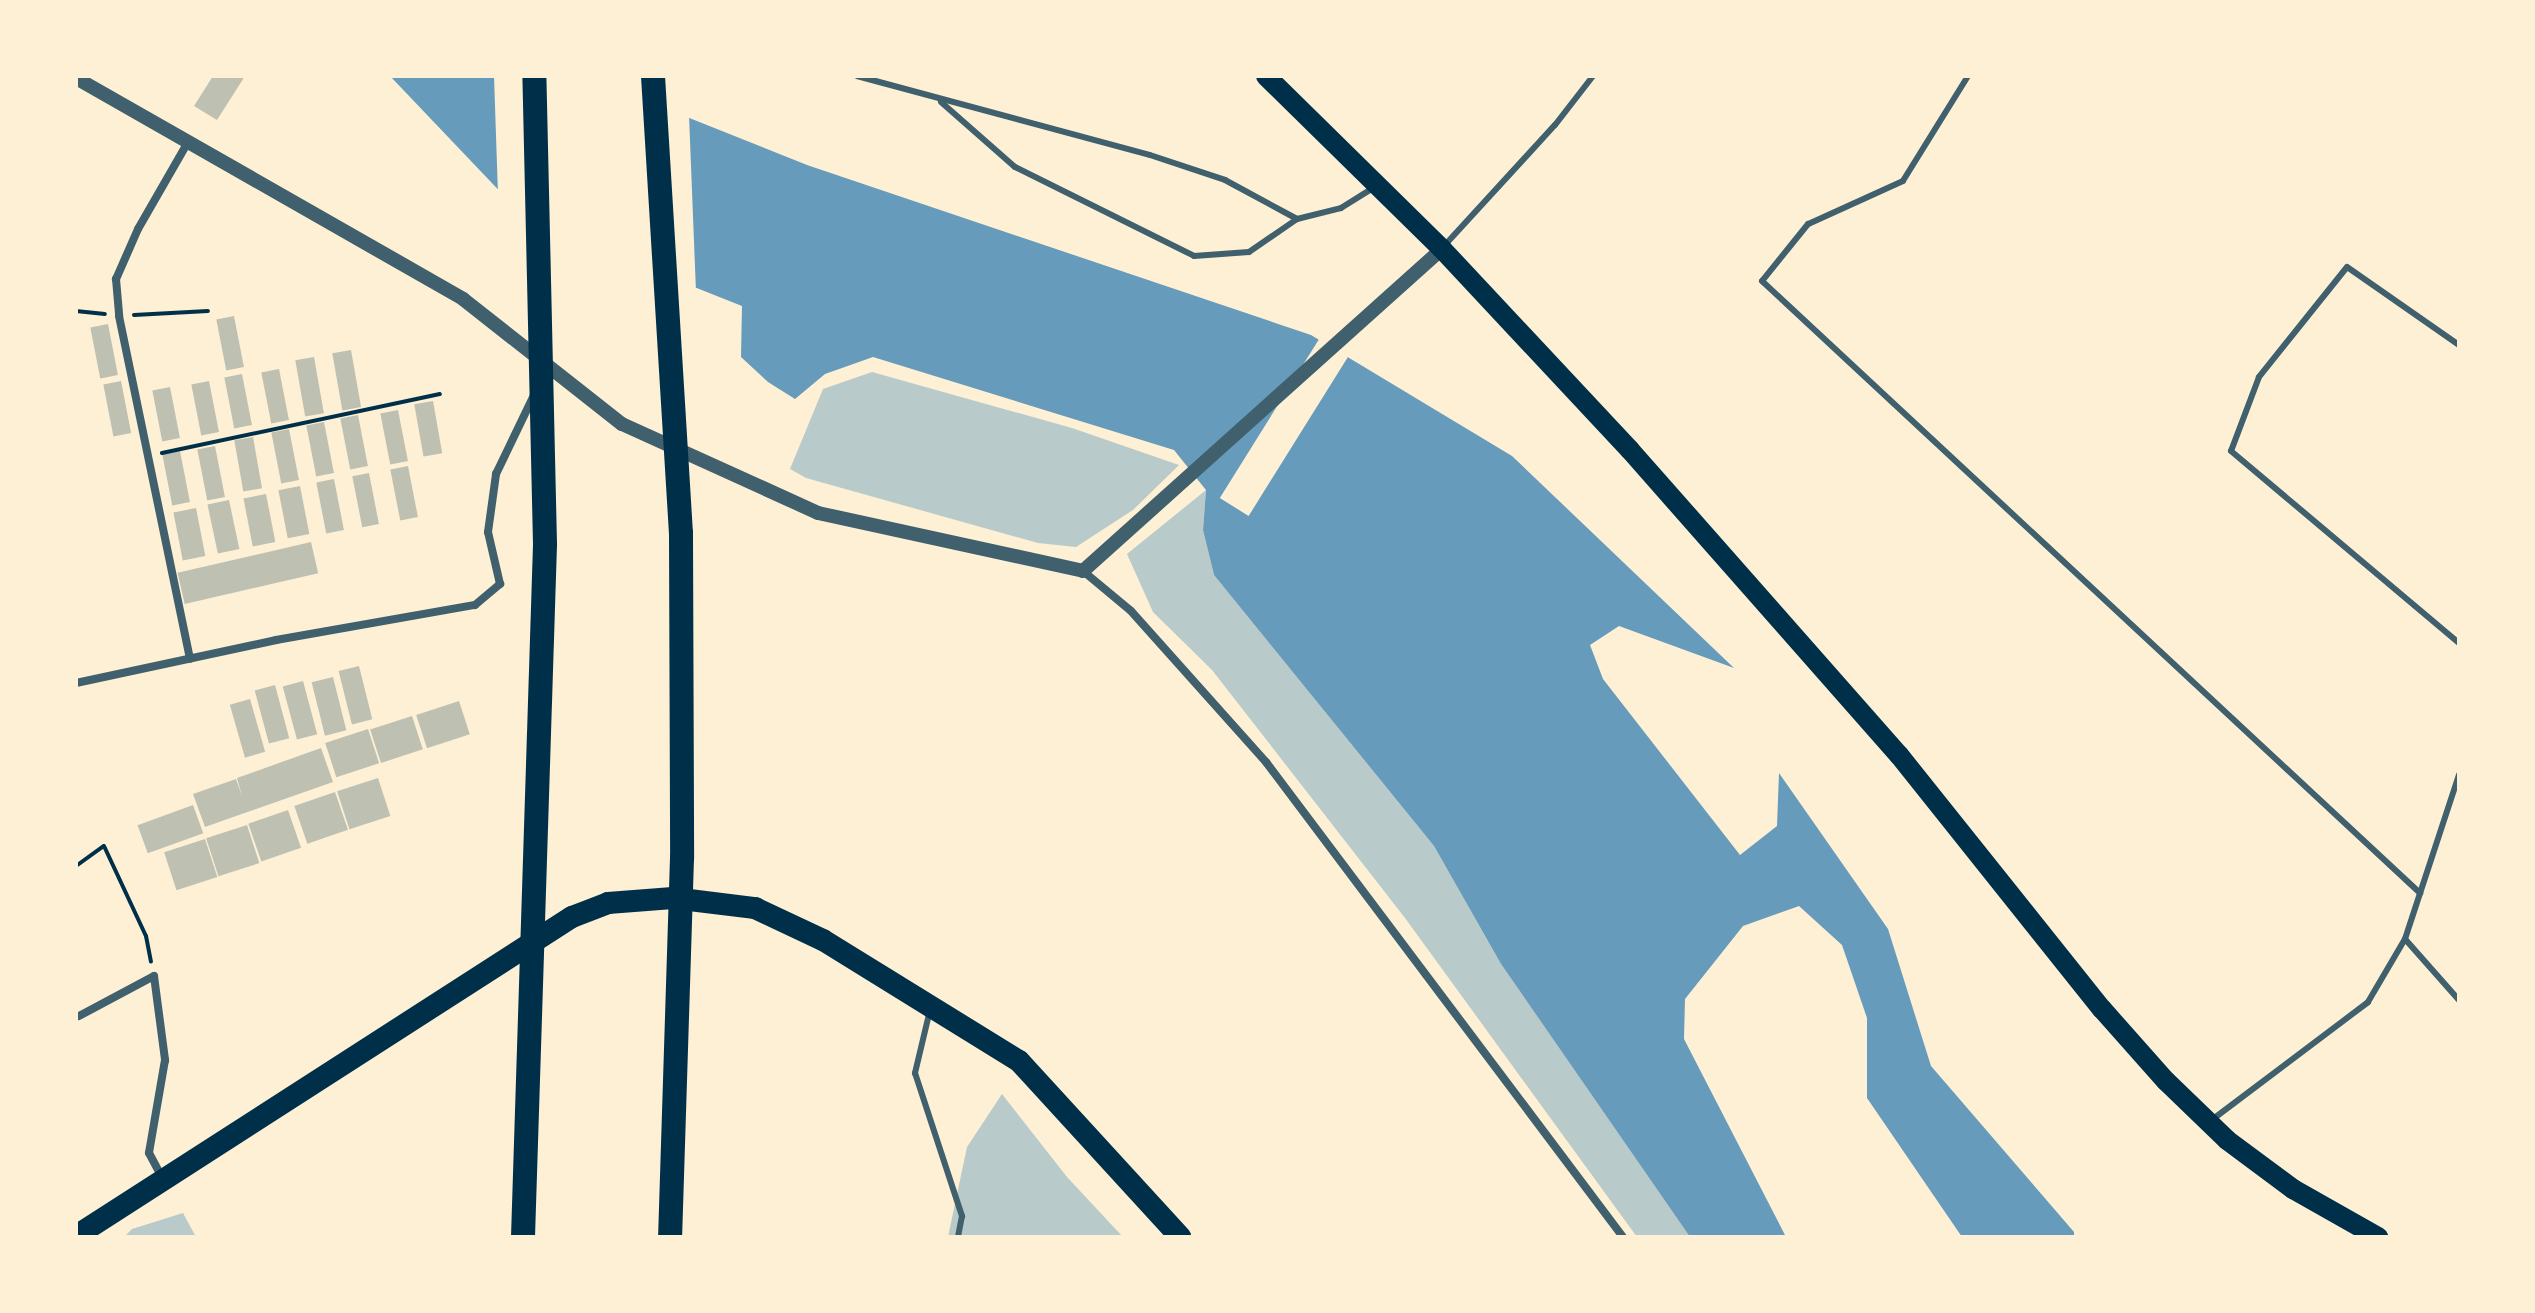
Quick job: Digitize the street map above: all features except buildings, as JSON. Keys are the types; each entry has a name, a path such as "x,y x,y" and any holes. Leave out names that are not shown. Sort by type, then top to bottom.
{"highway":[{"path":"523,1237 527,1191 545,544 534,76"},
{"path":"653,76 681,533 682,858 670,1237"},
{"path":"76,1236 572,917 608,903 673,898 755,908 823,940 1019,1061 1180,1237"}],"main road":[{"path":"1266,76 1442,249 1630,450 1899,755 2102,1009 2208,1123 2293,1189 2378,1237"}],"street":[{"path":"76,78 463,299 622,424 818,513 1083,571 1131,611 1266,762 1623,1237"},
{"path":"188,142 138,229 116,279 119,316 190,659"},
{"path":"1083,571 1360,326 1442,249"},
{"path":"76,683 475,605 500,584 488,532 496,474 549,367"},
{"path":"79,1016 154,976 165,1060 149,1153 163,1180"}],"lane":[{"path":"857,76 1150,155 1225,180 1297,219"},
{"path":"1442,249 1555,125 1593,76"},
{"path":"1968,76 1903,181 1808,224 1762,281 2420,893"},
{"path":"938,100 1015,167 1194,256 1249,252 1297,219 1341,208 1377,185"},
{"path":"2459,345 2347,267 2259,377 2231,451 2459,643"},
{"path":"2208,1123 2368,1002 2405,939 2459,775"},
{"path":"2405,939 2459,1000"},
{"path":"931,1007 915,1073 962,1216 958,1237"}],"path":[{"path":"76,311 119,316 208,311"},
{"path":"148,456 440,394"},
{"path":"76,866 104,846 146,936 154,976"}],"shaded area":[{"path":"872,372 1072,428 1179,465 1133,510 1076,547 1038,543 806,478 790,469 823,389"},
{"path":"1206,490 1203,530 1214,575 1434,846 1501,964 1690,1237 1637,1237 1405,918 1212,670 1153,612 1127,554"},
{"path":"1002,1094 1067,1177 1123,1237 948,1237 967,1147"},
{"path":"183,1213 196,1237 124,1237 132,1229"}],"water":[{"path":"390,76 584,76 807,165 1311,335 1512,456 1734,668 1619,626 1590,645 1603,679 1740,855 1777,826 1779,773 1888,929 1931,1066 2074,1232 2074,1237 1962,1237 1867,1098 1867,1018 1842,945 1799,906 1743,926 1685,999 1684,1039 1786,1237 1690,1237 1501,964 1434,846 1214,575 1203,530 1206,490 1174,450 873,357 825,374 795,399 768,382 741,357 742,306 528,221"}],"pier":[{"path":"494,76 593,76 689,115 696,292 526,224 498,195"},
{"path":"1321,336 1350,354 1249,516 1220,498"}]}
